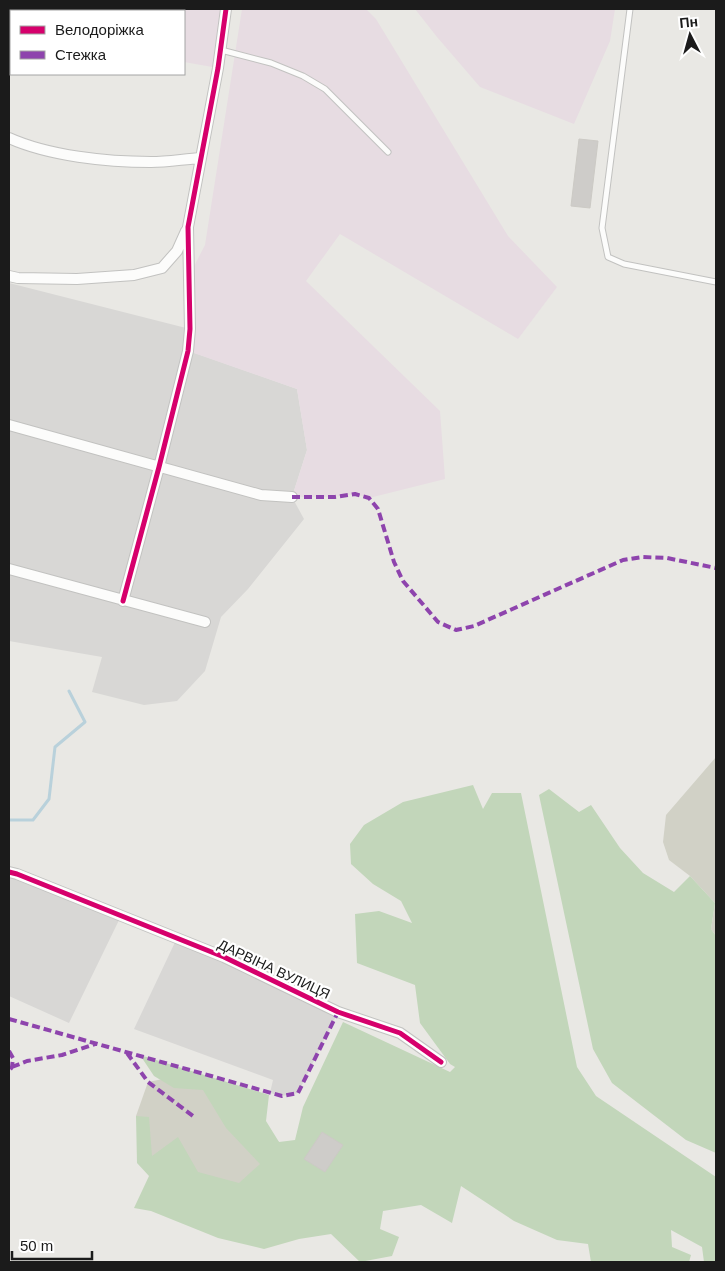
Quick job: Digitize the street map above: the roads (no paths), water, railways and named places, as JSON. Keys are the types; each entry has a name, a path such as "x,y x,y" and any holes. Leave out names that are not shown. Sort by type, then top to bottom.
{"street":[{"path":"123,601 188,351 190,329 188,227 226,9"},
{"path":"9,138 63,154 112,160 152,162 201,158"},
{"path":"9,276 18,278 77,279 134,275 162,268 177,251 188,227"},
{"path":"9,425 262,495 292,497"},
{"path":"9,569 205,622"},
{"name":"ДАРВІНА ВУЛИЦЯ","path":"9,872 224,957 338,1012 400,1032 442,1062"}],"lane":[{"path":"630,9 602,228 608,257 624,264 716,282"},
{"path":"220,49 271,63 303,76 325,89 388,152"}],"waterway":[{"path":"9,820 33,820 49,799 55,747 85,722 69,691"}]}
